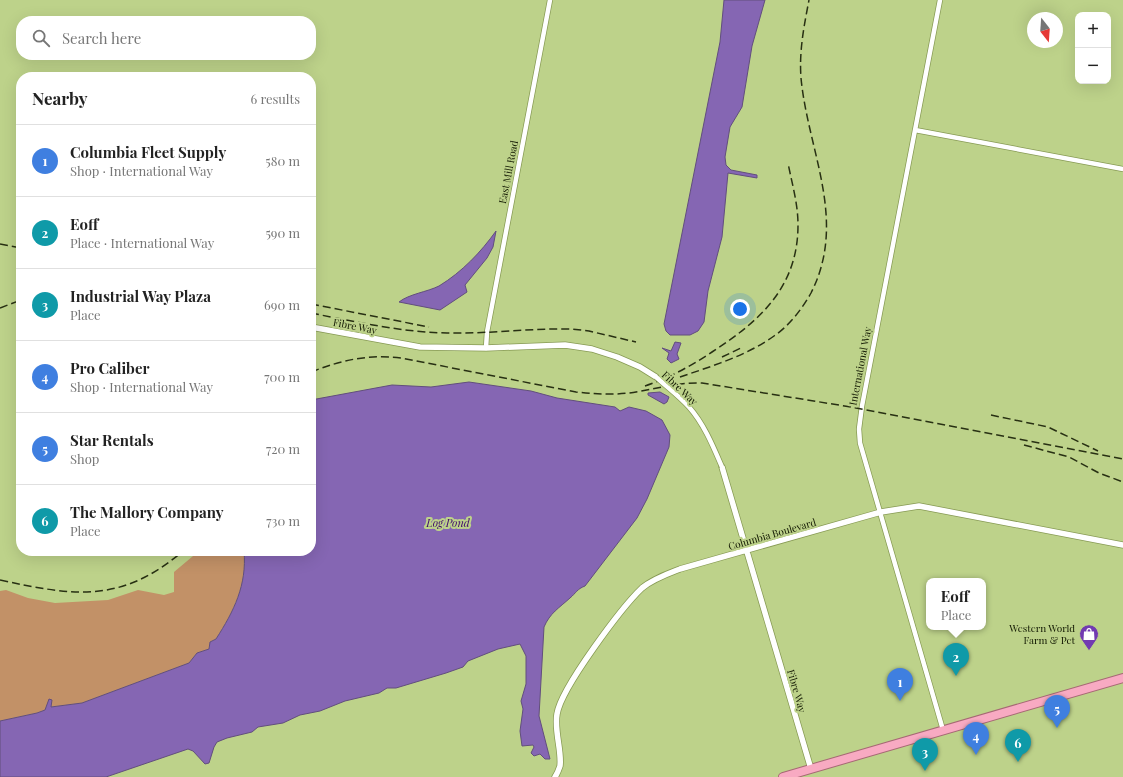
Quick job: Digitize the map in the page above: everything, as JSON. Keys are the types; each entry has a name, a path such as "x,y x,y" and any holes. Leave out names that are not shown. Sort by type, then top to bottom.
{"highway":[{"path":"783,777 1123,678"}],"street":[{"name":"East Mill Road","path":"486,348 488,326 550,0"},
{"name":"International Way","path":"940,0 862,406 859,429 860,443 882,512 943,730"},
{"path":"915,130 1123,169"},
{"name":"Fibre Way","path":"316,328 420,347 486,348 565,345 592,349 617,357 640,367 656,377 688,406 699,420 711,441 722,467 811,768"},
{"name":"Columbia Boulevard","path":"555,777 560,766 556,727 557,713 580,668 628,603 643,588 656,579 680,569 882,512 919,506 1123,545"}],"shaded area":[{"path":"193,556 244,556 241,586 234,608 216,639 210,642 209,649 197,653 189,663 82,703 51,707 48,703 45,710 37,713 0,721 0,591 6,590 28,598 55,603 108,600 138,590 164,595 174,592 174,572"}],"water":[{"path":"724,0 765,0 752,46 742,107 730,127 725,157 726,165 731,170 757,175 757,178 728,173 722,237 708,291 704,322 698,331 690,335 670,335 666,331 664,324 720,42"},
{"path":"496,231 493,247 487,258 465,285 467,292 440,310 399,302 408,297 439,286 456,274 484,246"},
{"path":"675,342 681,343 677,354 679,359 671,363 667,359 669,353 662,348 671,351"},
{"name":"Log Pond","path":"469,382 531,391 557,398 615,407 620,411 629,407 646,411 662,420 670,435 669,447 647,499 637,518 585,586 578,590 555,611 544,627 539,716 550,759 545,759 540,754 534,756 531,753 534,747 533,745 522,746 520,731 523,709 521,701 526,684 526,656 520,644 498,649 468,661 463,667 446,673 396,688 387,688 379,693 345,701 320,711 300,715 283,723 258,727 252,732 227,738 217,742 209,763 205,764 193,751 188,749 106,777 0,777 0,721 45,710 49,699 52,700 51,707 82,703 189,663 197,653 209,649 210,642 216,639 234,608 241,586 244,556 316,556 316,399 392,385 431,387"},
{"path":"660,392 669,397 667,402 664,404 648,395 648,393"}],"railway":[{"path":"680,377 740,355 780,332 795,317 811,293 821,266 826,239 826,212 801,78 801,48 809,0"},
{"path":"645,386 688,367 704,357 746,328 773,300 791,267 796,247 798,217 788,163"},
{"path":"0,244 16,247"},
{"path":"0,308 16,302"},
{"path":"316,305 429,327"},
{"path":"316,314 413,331 478,333 541,329 572,329 589,331 636,342"},
{"path":"722,357 743,347"},
{"path":"316,370 355,359 389,357 401,358 576,392 622,394 674,385 702,383 851,407 1123,459"},
{"path":"991,415 1048,427 1098,451"},
{"path":"1024,445 1069,457 1099,473 1123,482"},
{"path":"0,580 51,590 74,592 96,591 117,588 139,580 160,568 176,556"}],"place":[{"name":"Western World Farm & Pet","path":"1089,651"},
{"name":"Eoff","path":"956,676"},
{"name":"Columbia Fleet Supply","path":"900,701"},
{"name":"Star Rentals","path":"1057,728"},
{"name":"Pro Caliber","path":"976,755"},
{"name":"The Mallory Company","path":"1018,762"},
{"name":"Industrial Way Plaza","path":"925,771"}]}
